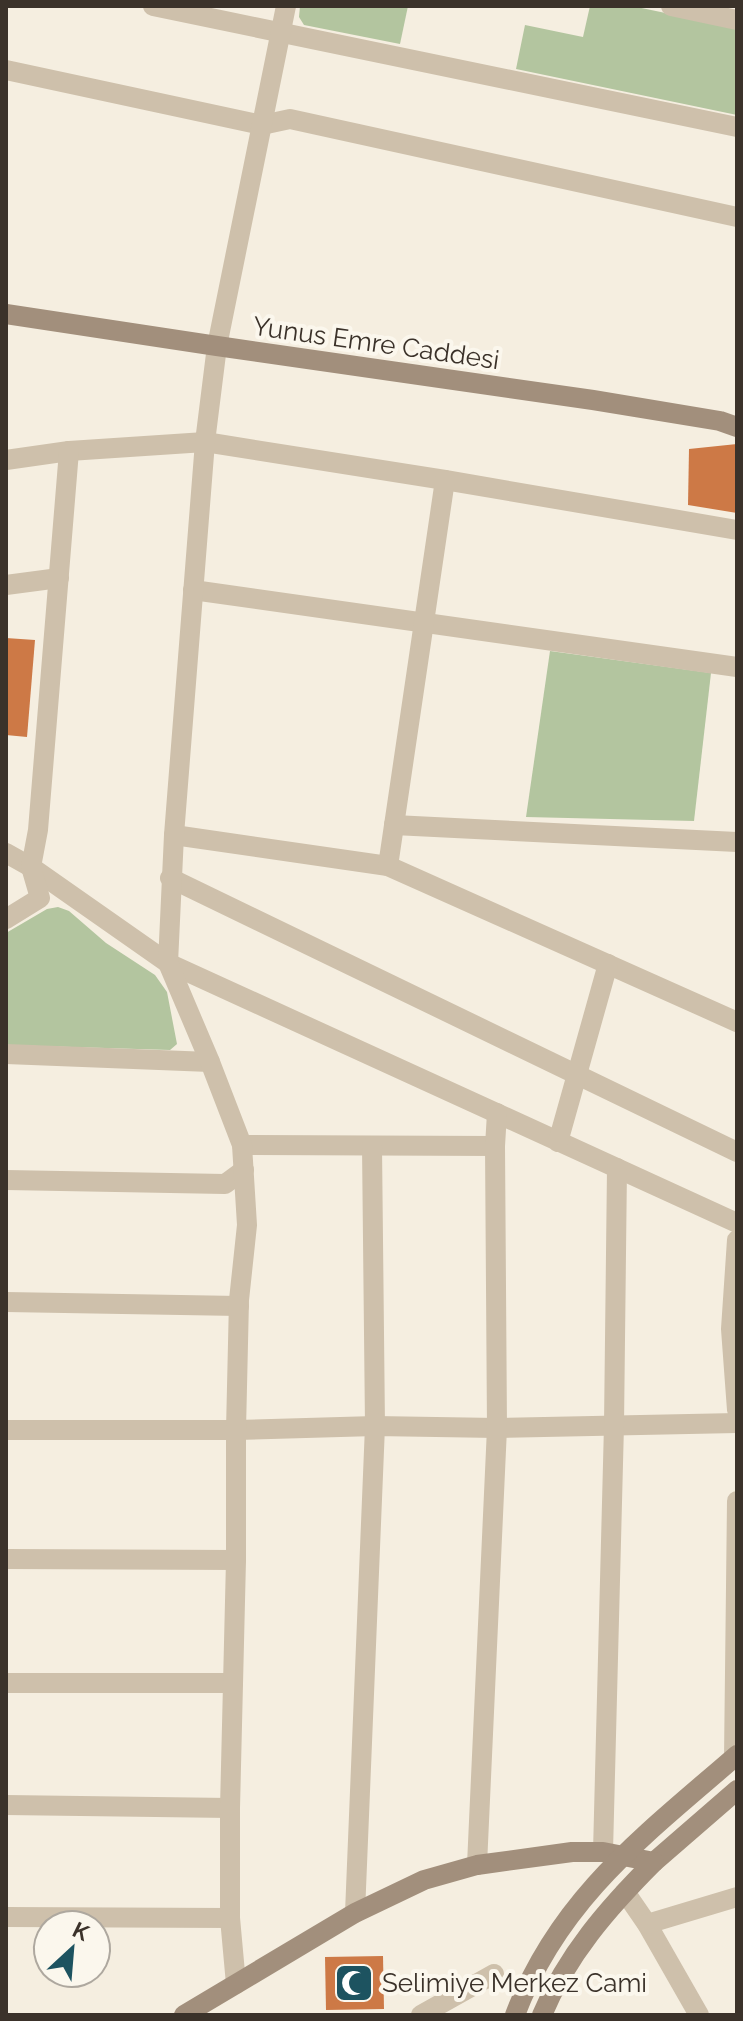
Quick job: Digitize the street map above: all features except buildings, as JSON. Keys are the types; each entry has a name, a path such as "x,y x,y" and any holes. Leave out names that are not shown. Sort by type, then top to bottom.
{"street":[{"path":"153,6 737,127"},
{"path":"236,1984 230,1918 230,1808 239,1306 247,1225 244,1170 242,1145 168,963 170,878 205,442 217,346 286,6"},
{"path":"671,6 737,20"},
{"path":"6,70 262,125 290,119 737,217"},
{"name":"Yunus Emre Caddesi","path":"6,314 593,400 720,421 737,427"},
{"path":"6,460 69,451 205,442 737,530"},
{"path":"6,919 40,898 31,867 38,830 69,451"},
{"path":"388,866 445,480"},
{"path":"6,585 59,578"},
{"path":"193,590 737,667"},
{"path":"394,825 737,842"},
{"path":"174,835 388,866 737,1022"},
{"path":"6,853 31,867 168,963 737,1223"},
{"path":"170,878 737,1152"},
{"path":"558,1142 608,964"},
{"path":"6,1054 210,1062"},
{"path":"477,1865 497,1428 497,1113"},
{"path":"242,1145 495,1146"},
{"path":"355,1913 375,1426 372,1146"},
{"path":"613,1854 617,1168"},
{"path":"6,1180 225,1184 244,1170"},
{"path":"737,1240 734,1329 737,1410"},
{"path":"6,1302 239,1306"},
{"path":"6,1430 236,1430 375,1426 497,1428 737,1423"},
{"path":"515,2015 533,1974 553,1940 613,1854 735,1757 737,1501"},
{"path":"6,1559 236,1560"},
{"path":"6,1683 233,1683"},
{"path":"542,2015 572,1957 603,1916 654,1862 737,1790"},
{"path":"6,1805 230,1808"},
{"path":"184,2015 355,1913 424,1880 477,1865 572,1852 613,1854 654,1862"},
{"path":"625,1892 699,2015"},
{"path":"647,1924 737,1897"},
{"path":"6,1917 230,1918"},
{"path":"421,2015 494,1974"}],"green space":[{"path":"300,6 408,6 400,44 304,25 299,17"},
{"path":"590,6 632,6 737,28 737,115 516,69 525,25 583,37"},
{"path":"550,651 711,673 694,821 526,817"},
{"path":"58,907 69,911 106,943 155,975 167,992 177,1044 170,1050 6,1045 6,933 47,909"}],"place":[{"name":"Selimiye Merkez Cami","path":"354,1983"}]}
